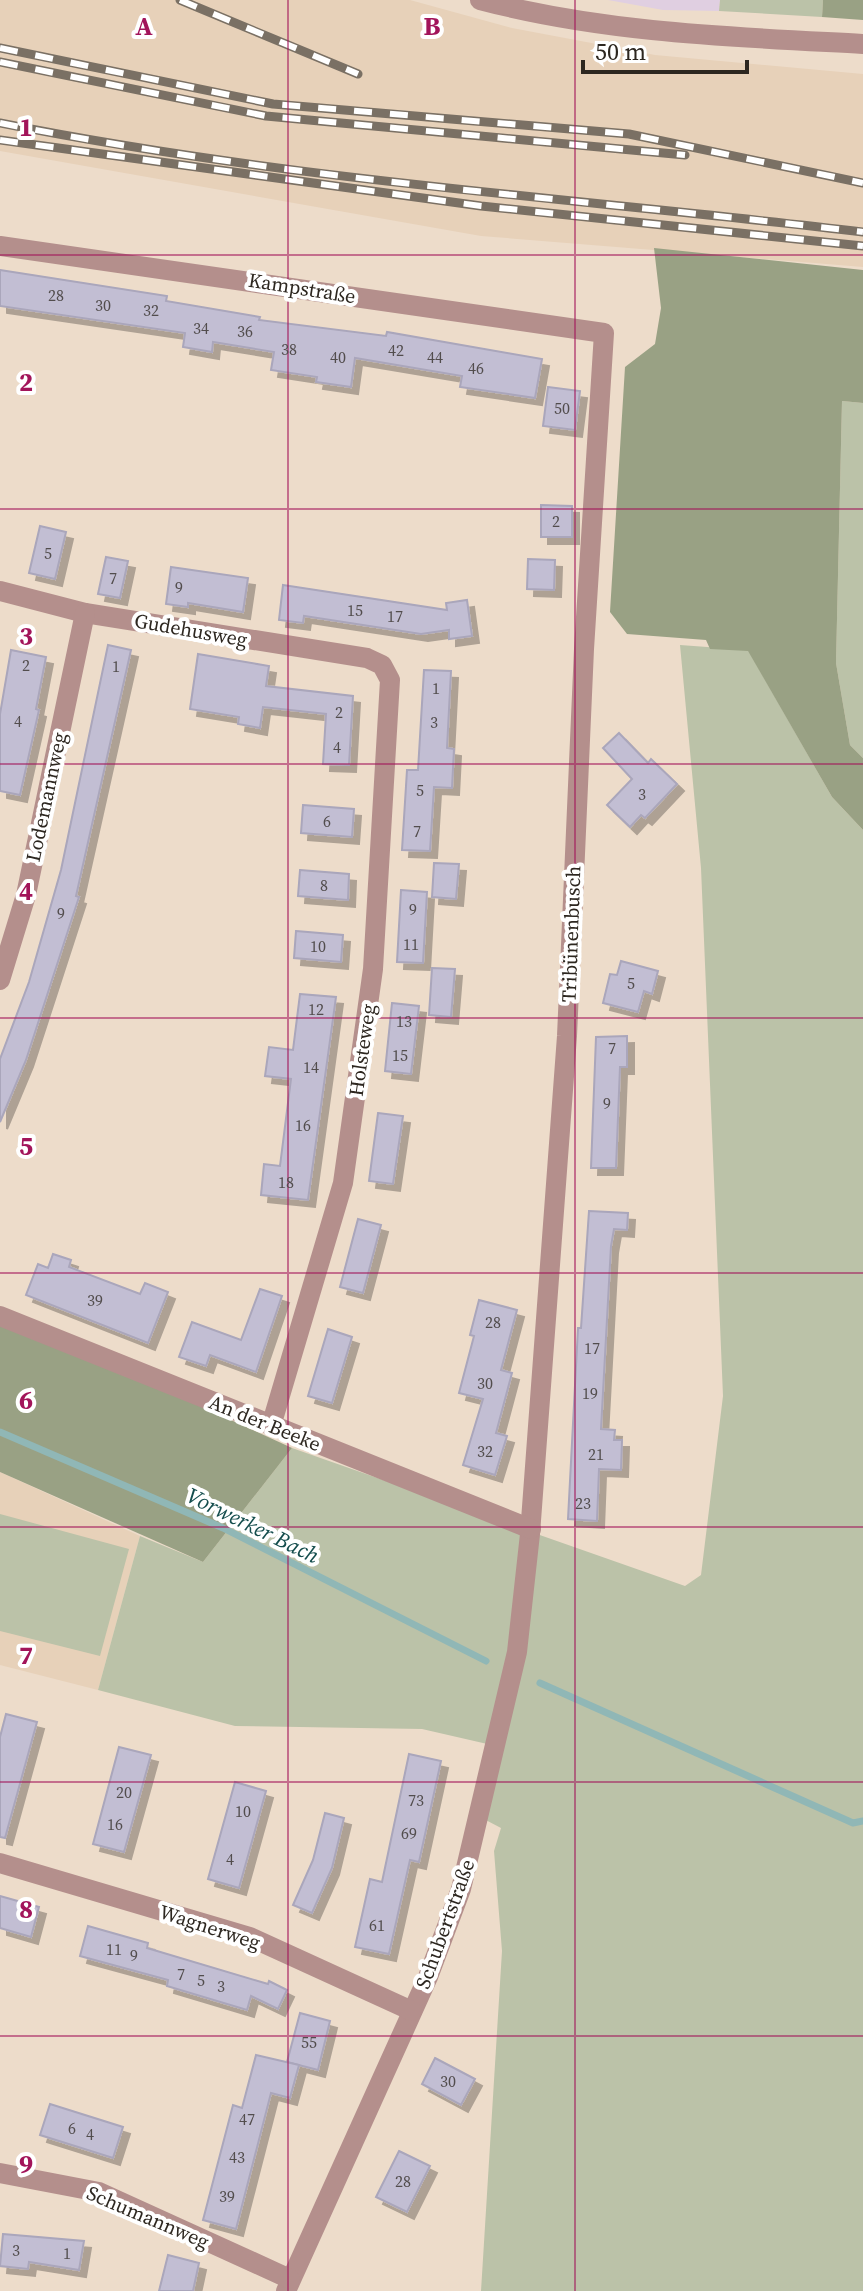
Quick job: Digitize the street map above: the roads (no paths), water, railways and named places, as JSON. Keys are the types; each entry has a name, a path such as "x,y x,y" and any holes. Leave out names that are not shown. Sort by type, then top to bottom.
{"street":[{"path":"480,0 527,12 653,32 863,44"},
{"name":"Kampstraße","path":"0,246 604,333"},
{"name":"Tribünenbusch","path":"530,1531 567,1036 584,649 604,333"},
{"name":"Gudehusweg","path":"0,591 85,613 367,658 382,665"},
{"name":"Lodemannweg","path":"0,980 26,895 85,613"},
{"name":"Holsteweg","path":"271,1426 343,1183 373,969 390,680 382,665"},
{"name":"An der Beeke","path":"0,1316 530,1531"},
{"name":"Schubertstraße","path":"288,2285 412,2011 461,1889 517,1652 530,1531"},
{"name":"Wagnerweg","path":"0,1863 250,1937 412,2011"},
{"name":"Schumannweg","path":"0,2173 99,2192 288,2285"}],"waterway":[{"name":"Vorwerker Bach","path":"0,1432 223,1528 486,1661"},
{"name":"Vorwerker Bach","path":"540,1683 853,1823 863,1821"}],"railway":[{"path":"180,0 358,74"},
{"path":"0,48 273,104 629,134 863,183"},
{"path":"0,62 266,116 685,155"},
{"path":"0,123 107,143 322,174 863,232"},
{"path":"0,140 481,206 863,246"}]}
